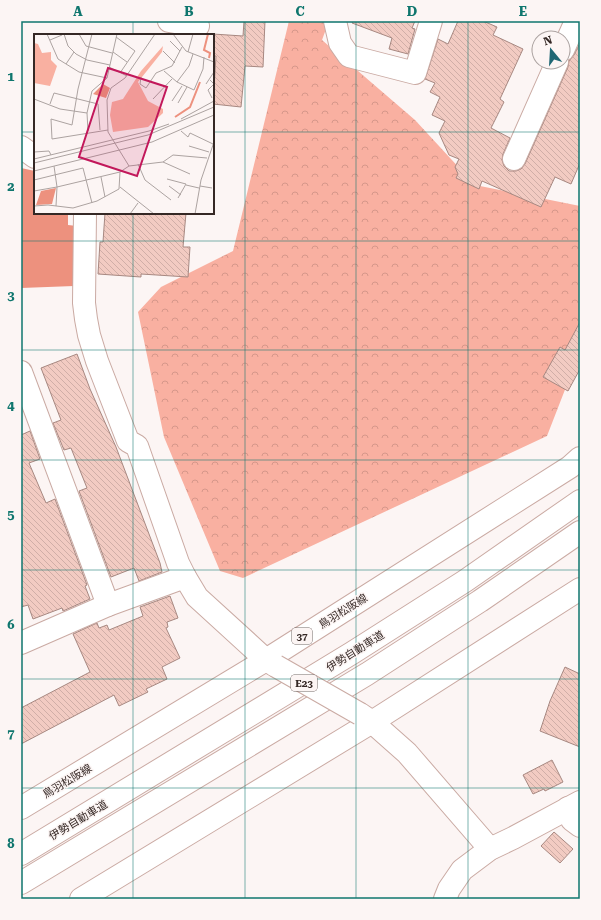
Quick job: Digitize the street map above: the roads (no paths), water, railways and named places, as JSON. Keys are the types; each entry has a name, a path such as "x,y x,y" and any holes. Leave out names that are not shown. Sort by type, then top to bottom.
{"main road":[{"path":"169,21 197,27"},
{"path":"335,21 340,43 349,56 415,74 431,21"},
{"path":"571,32 576,21"},
{"path":"514,159 553,70"},
{"path":"21,146 34,156"},
{"path":"85,214 84,303 89,335 128,441 137,446 185,577 197,597 271,663 366,718 407,753 490,849"},
{"path":"21,372 108,605"},
{"name":"鳥羽松阪線","path":"21,808 271,663 580,458"},
{"name":"伊勢自動車道","path":"21,854 352,653 465,581 580,501"},
{"name":"E23","path":"21,883 367,674 480,601 580,532"},
{"path":"21,643 108,605 185,577"},
{"path":"81,899 366,718 580,589"},
{"path":"445,899 449,888 462,870 490,849 576,812"}]}
